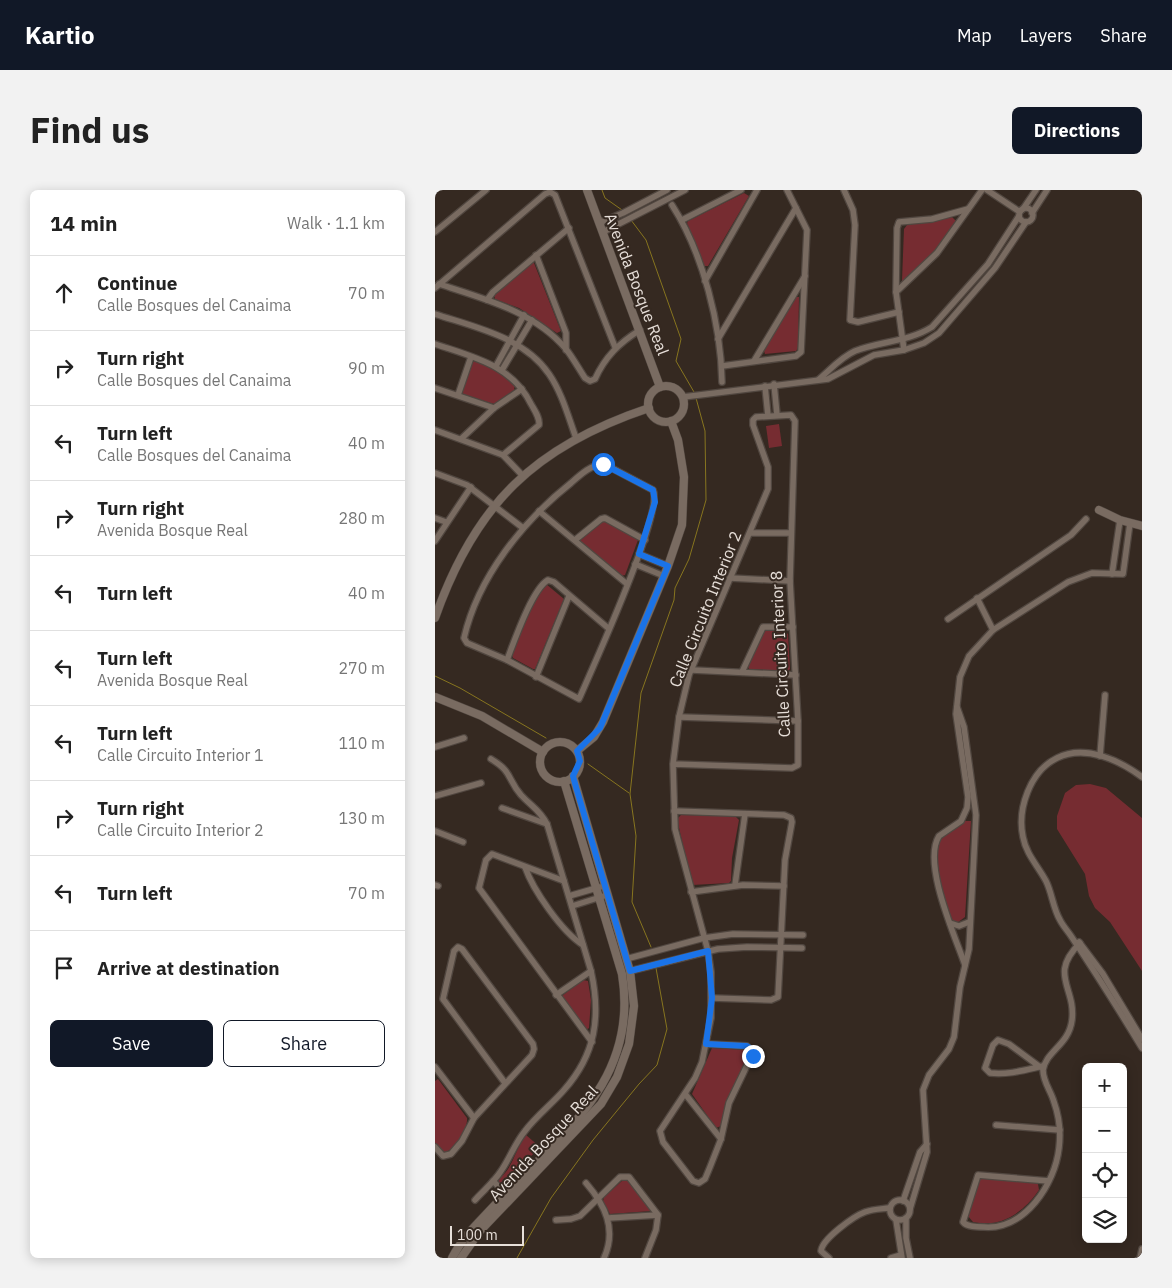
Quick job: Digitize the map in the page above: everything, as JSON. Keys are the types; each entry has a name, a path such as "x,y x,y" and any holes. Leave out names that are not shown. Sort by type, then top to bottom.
{"main road":[{"name":"Avenida Bosque Real","path":"587,190 661,387"},
{"path":"661,387 671,387 686,396 681,414 671,421 660,420 651,413 649,408 651,396 661,387"},
{"path":"436,612 461,555 494,506 523,476 549,455 576,438 616,419 649,408"},
{"path":"577,751 600,728 664,576 682,525 685,493 682,457 671,421"},
{"path":"1099,510 1120,520 1142,526"},
{"path":"435,697 481,716 543,752"},
{"path":"562,742 577,751 580,761 573,776 564,781 554,780 545,774 540,763 543,752 551,744 562,742"},
{"name":"Avenida Bosque Real","path":"461,1258 480,1231 552,1150 600,1090 615,1060 625,1026 626,1006 622,974 573,776"},
{"name":"Avenida Bosque Real","path":"564,781 601,887"},
{"name":"Avenida Bosque Real","path":"452,1258 468,1233 505,1193 601,1104 617,1076 629,1044 633,1016 630,971 603,896"}],"street":[{"path":"435,232 486,190"},
{"path":"599,223 622,214 667,190"},
{"path":"603,232 685,190"},
{"path":"722,190 726,198"},
{"path":"682,220 726,198 732,192 741,190"},
{"path":"705,281 757,190"},
{"path":"721,366 800,354 807,230 787,190"},
{"path":"844,190 853,210 855,225 851,320 858,322 899,312"},
{"path":"896,292 907,284 937,253 982,190"},
{"path":"987,190 1021,212"},
{"path":"818,380 839,361 854,352 904,340 933,327 988,264 1036,190"},
{"path":"686,396 835,377 855,363 924,343 939,333 995,268 1027,222 1032,219 1032,212 1047,190"},
{"path":"437,286 547,193 555,195 615,347"},
{"path":"672,205 682,220 705,281 718,339 722,382"},
{"path":"718,339 796,208"},
{"path":"1021,212 1027,208 1032,212"},
{"path":"904,350 896,292 897,228 899,222 932,219 968,209"},
{"path":"1021,212 1022,221 1027,222"},
{"path":"622,214 626,220"},
{"path":"487,300 493,292 569,228"},
{"path":"536,255 566,333 566,350"},
{"path":"754,360 806,274"},
{"path":"437,286 487,300 524,315 566,350 585,378 590,381 595,379 602,364 615,347 640,330"},
{"path":"435,314 510,341 534,357 548,373 561,395 576,438"},
{"path":"495,366 524,315"},
{"path":"502,370 532,320"},
{"path":"435,344 495,366 522,389 540,423 536,429 503,455"},
{"path":"458,396 471,357"},
{"path":"765,386 769,416 777,415 774,384"},
{"path":"435,388 494,408"},
{"path":"461,439 494,408 522,389"},
{"name":"Calle Circuito Interior 8","path":"673,764 794,768 798,762 796,674 790,581 795,420 793,416 777,415"},
{"name":"Calle Circuito Interior 2","path":"721,1139 705,1179 699,1183 693,1181 663,1142 660,1131 686,1095 702,1062 712,998 708,951 679,848 674,811 673,764 679,717 691,670 751,533 769,482 767,461 753,422 756,417 769,416"},
{"path":"435,430 503,455 523,476"},
{"path":"603,464 647,486 654,493 655,502 645,540 579,699 507,660 467,643 464,636 483,590 497,564 523,528 539,511 579,476 597,465 603,464"},
{"path":"435,473 471,487 523,528"},
{"path":"435,541 471,487"},
{"path":"539,511 627,584"},
{"path":"435,518 446,522"},
{"path":"575,540 605,518 645,540"},
{"path":"948,619 1071,535 1085,519"},
{"path":"1112,574 1120,520"},
{"path":"965,965 940,892 934,853 939,836 961,821 968,804 956,718 958,688 963,668 977,646 993,630 1076,577 1092,573 1112,574 1124,572 1130,523"},
{"path":"751,533 790,534"},
{"path":"1114,552 1126,554"},
{"path":"639,554 668,566"},
{"path":"635,564 664,576"},
{"path":"730,578 790,581"},
{"path":"507,660 523,620 543,584 548,580 553,582 608,628"},
{"path":"536,677 569,596"},
{"path":"977,598 993,630"},
{"path":"742,672 763,627 793,627"},
{"path":"691,670 796,674"},
{"path":"1100,756 1105,696"},
{"path":"910,1258 906,1238 906,1218 927,1152 923,1090 929,1075 949,1049 954,1038 969,950 975,810 963,719 957,707"},
{"path":"679,717 798,721"},
{"path":"435,747 464,738"},
{"path":"1142,777 1123,764 1100,756 1077,753 1065,755 1045,766 1031,785 1023,816 1022,835 1026,848 1047,882 1059,919 1117,996 1142,1039"},
{"path":"475,1200 493,1181 525,1130 577,1073 591,1042 597,1003 591,971 547,824 539,809 518,791 504,767 491,759"},
{"path":"435,796 481,783"},
{"path":"502,808 547,824"},
{"path":"674,811 784,815 791,818 784,886 778,995 775,999 712,998"},
{"path":"735,885 745,814"},
{"path":"435,831 463,842"},
{"path":"563,881 494,854 489,855 480,882 480,891 591,1042"},
{"path":"525,867 533,884 564,928 583,945"},
{"path":"691,892 735,885 784,886"},
{"path":"569,896 601,887"},
{"path":"572,906 603,896"},
{"path":"950,922 959,926 969,922"},
{"path":"626,959 704,938 733,934 803,936"},
{"path":"1079,945 1142,1048"},
{"path":"1049,1181 978,1175 963,1223 987,1228 1010,1222 1031,1206 1049,1181 1058,1157 1060,1130 1055,1103 1041,1066 1001,1040 995,1042 985,1066 988,1071 1011,1073 1041,1066 1065,1039 1071,1024 1072,1009 1064,974 1067,960 1079,945"},
{"path":"435,1147 443,1156 451,1154 462,1142 474,1118 532,1055 534,1046 462,949 457,947 454,951 443,999 505,1083"},
{"path":"630,971 708,951 733,947 802,948"},
{"path":"556,996 591,971"},
{"path":"706,1044 747,1046 753,1053 729,1102 721,1139"},
{"path":"435,1067 474,1118"},
{"path":"686,1095 721,1139"},
{"path":"996,1125 1060,1130"},
{"path":"903,1201 920,1152 927,1144"},
{"path":"556,1220 575,1218 620,1177 626,1175 632,1178 658,1215 656,1230 645,1258"},
{"path":"493,1181 505,1193"},
{"path":"586,1183 599,1198 608,1218 609,1243 604,1258"},
{"path":"829,1258 821,1251 822,1244 844,1225 867,1211 889,1208 896,1200 903,1201 910,1209"},
{"path":"889,1208 891,1215 896,1220 901,1257 891,1258"},
{"path":"608,1218 658,1215"},
{"path":"896,1220 906,1218"},
{"path":"1140,1258 1142,1249"}],"shaded area":[{"path":"744,193 749,196 708,266 704,266 687,223 688,221"},
{"path":"952,217 956,221 938,247 907,281 902,281 904,229 907,225"},
{"path":"530,263 534,263 561,331 557,333 519,308 495,299 494,294"},
{"path":"795,297 799,297 798,348 796,351 765,354 764,351"},
{"path":"475,361 502,373 515,385 514,390 494,404 463,394 462,391 471,363"},
{"path":"779,424 782,446 769,448 766,426"},
{"path":"603,520 638,540 625,575 621,576 579,541 580,538"},
{"path":"546,584 564,599 535,669 533,669 513,658 512,655 530,607"},
{"path":"765,630 784,631 788,634 790,669 788,671 749,669 748,667"},
{"path":"1090,784 1106,788 1142,818 1142,971 1110,922 1095,908 1089,896 1085,874 1057,829 1057,816 1065,793 1076,785"},
{"path":"681,815 735,816 739,820 732,858 731,881 729,883 692,885 677,819"},
{"path":"963,821 971,821 965,917 957,923 949,919 940,888 936,857 939,837"},
{"path":"583,980 588,981 591,1000 589,1028 586,1030 562,999 563,995"},
{"path":"712,1048 747,1050 751,1054 733,1089 721,1126 716,1128 692,1094"},
{"path":"438,1079 467,1118 467,1123 460,1139 452,1148 443,1153 435,1143 435,1081"},
{"path":"526,1135 540,1147 502,1186 498,1182 513,1161"},
{"path":"983,1177 1034,1182 1038,1184 1039,1190 1026,1206 1011,1217 993,1223 973,1222 968,1216 977,1183"},
{"path":"627,1179 651,1211 610,1214 603,1201 604,1197 623,1180"}],"waterway":[{"path":"602,190 605,198 622,210"},
{"path":"631,220 646,240 681,339 676,361 694,392"},
{"path":"651,947 632,902 636,836 630,794 641,693 674,600 675,588 689,559 706,500 705,431 696,398"},
{"path":"435,676 460,688 546,738"},
{"path":"588,764 629,793"},
{"path":"517,1258 551,1198 593,1140 657,1065 667,1029 656,968"}],"route":[{"path":"603,464 653,490 655,502 645,540 639,554 668,566 600,728 594,737 577,751 580,761 577,772 573,776 630,971 708,951 712,998 711,1018 706,1044 747,1046 753,1050 753,1056"}]}
